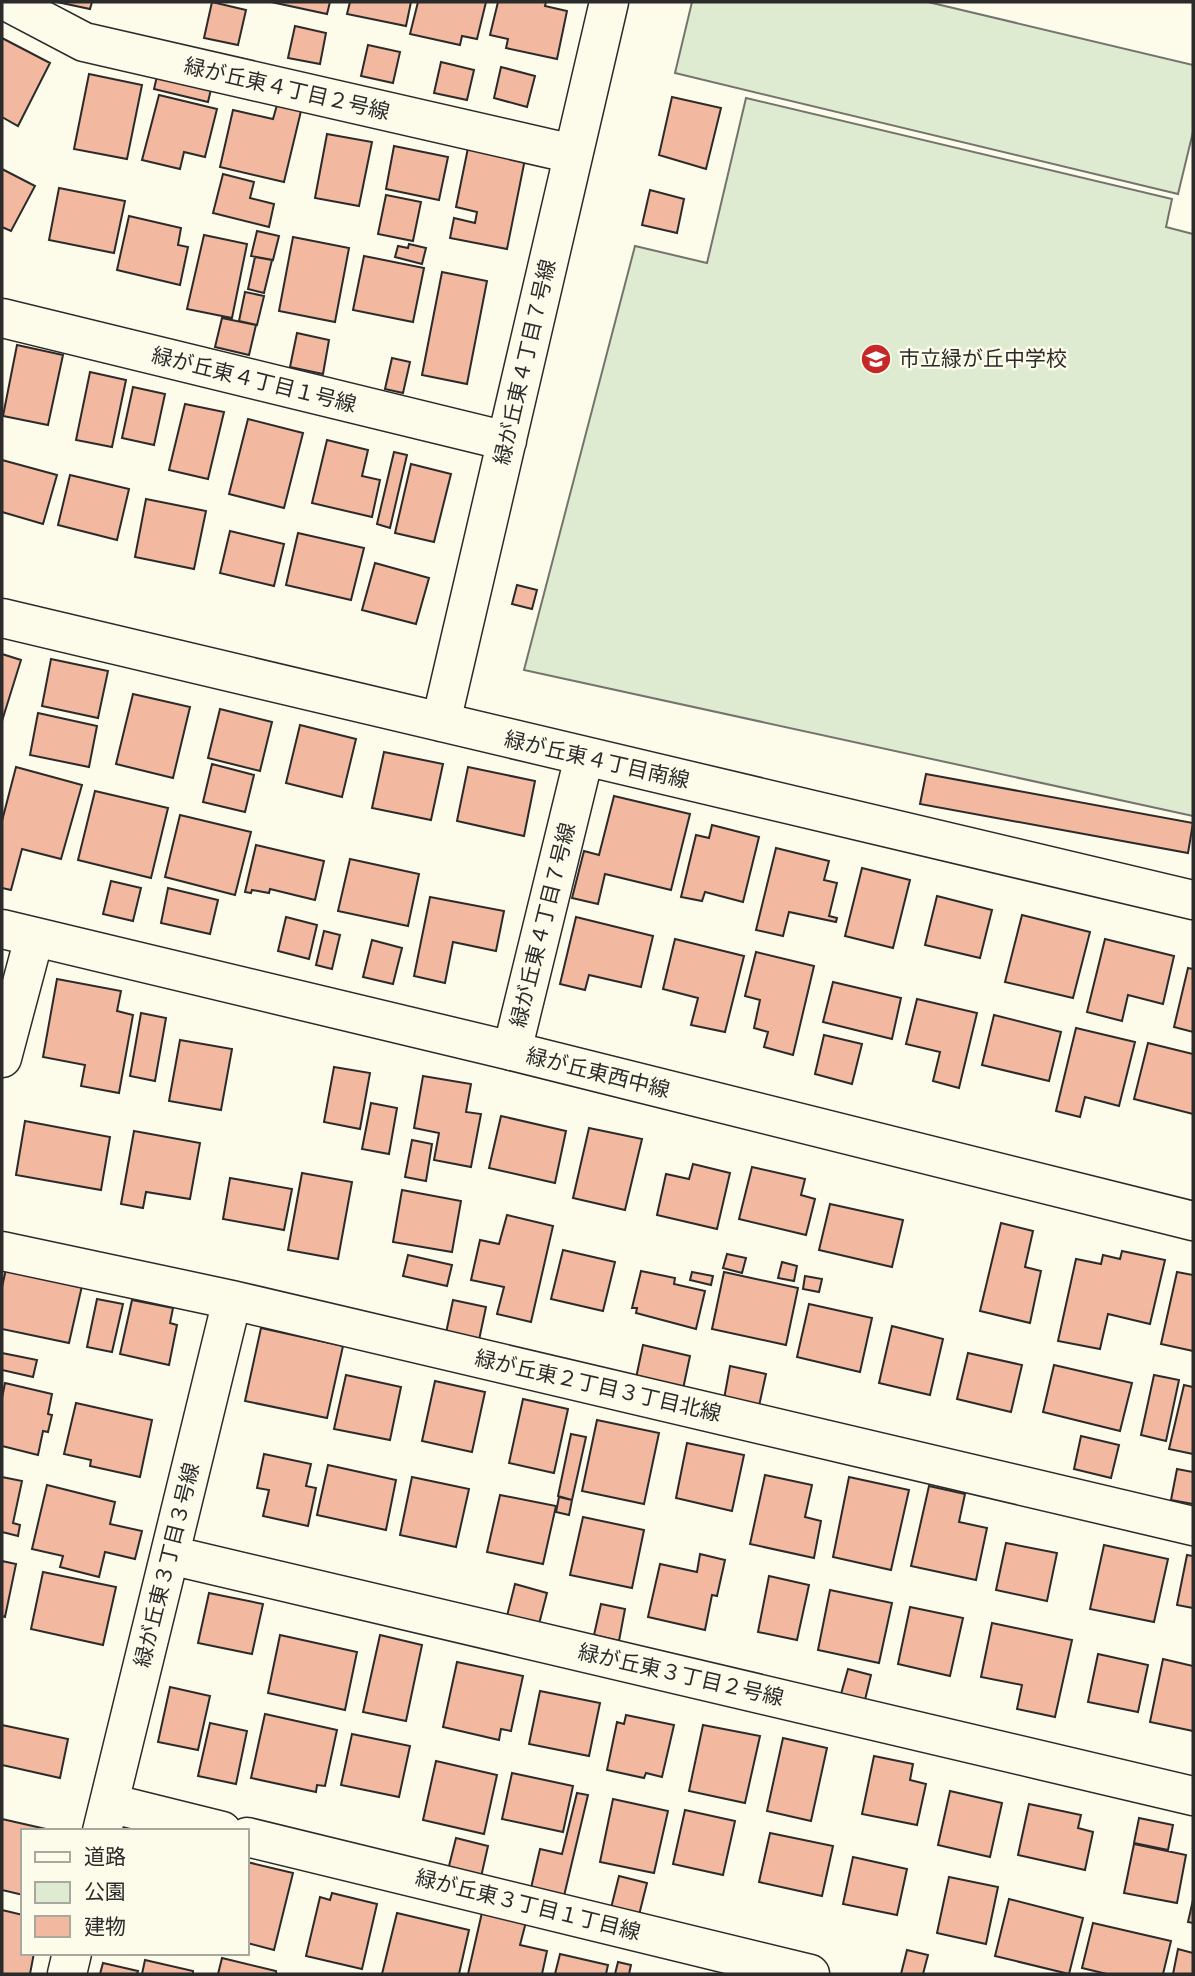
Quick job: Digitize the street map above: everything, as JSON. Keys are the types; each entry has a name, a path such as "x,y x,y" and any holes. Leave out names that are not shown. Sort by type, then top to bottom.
{"street":[{"name":"緑が丘東４丁目２号線","path":"8,2 84,42 573,154"},
{"name":"緑が丘東４丁目７号線","path":"441,722 609,2"},
{"name":"緑が丘東４丁目１号線","path":"2,318 507,441"},
{"name":"緑が丘東４丁目南線","path":"2,618 1193,900"},
{"name":"緑が丘東４丁目７号線","path":"512,1051 584,757"},
{"name":"緑が丘東西中線","path":"18,933 512,1051 1193,1221"},
{"path":"2,1058 18,933"},
{"name":"緑が丘東２丁目３丁目北線","path":"2,1251 232,1300 1193,1526"},
{"name":"緑が丘東３丁目３号線","path":"106,1817 232,1300"},
{"name":"緑が丘東３丁目２号線","path":"170,1555 1193,1796"},
{"path":"106,1817 205,1829"},
{"name":"緑が丘東３丁目１丁目線","path":"248,1837 810,1974"},
{"path":"67,1974 72,1955"}],"green space":[{"path":"692,2 928,2 1193,65 1193,132 1178,194 675,73"},
{"name":"市立緑が丘中学校","path":"746,98 1172,199 1166,227 1193,234 1193,816 524,670 635,246 707,263"}],"building":[{"path":"57,2 92,2 90,9"},
{"path":"212,2 246,10 238,45 204,38"},
{"path":"271,2 330,2 327,14"},
{"path":"350,2 411,2 406,26 347,14"},
{"path":"418,2 486,2 477,39 462,36 460,45 410,34"},
{"path":"498,2 546,2 545,6 567,11 557,59 506,48 508,39 490,35"},
{"path":"295,26 326,33 320,64 288,58"},
{"path":"2,38 50,63 18,126 2,117"},
{"path":"368,45 400,52 393,83 361,76"},
{"path":"441,62 474,70 467,100 434,93"},
{"path":"501,67 535,76 527,107 494,98"},
{"path":"158,72 212,85 208,102 154,89"},
{"path":"89,74 142,85 127,159 74,149"},
{"path":"159,95 217,109 205,157 184,152 180,169 142,160"},
{"path":"672,97 721,108 706,169 659,155"},
{"path":"277,105 301,111 284,182 220,167 233,110 273,119"},
{"path":"327,134 372,142 359,206 315,198"},
{"path":"394,146 448,157 439,200 386,189"},
{"path":"468,148 525,159 507,249 450,238 454,218 475,223 477,212 456,207"},
{"path":"2,169 35,186 11,231 2,227"},
{"path":"223,174 254,182 250,198 274,204 269,227 213,213"},
{"path":"59,188 125,201 114,253 49,240"},
{"path":"650,190 684,199 677,233 642,225"},
{"path":"386,195 421,202 413,241 378,234"},
{"path":"129,216 181,228 178,245 188,247 180,285 117,270"},
{"path":"257,231 279,236 273,260 251,256"},
{"path":"204,235 247,244 232,318 187,309"},
{"path":"293,237 349,248 335,322 279,311"},
{"path":"409,244 426,248 422,264 395,257 398,246 408,248"},
{"path":"364,256 424,268 413,322 353,310"},
{"path":"255,257 272,260 264,293 248,289"},
{"path":"442,272 487,281 467,384 422,375"},
{"path":"245,292 264,296 257,325 239,321"},
{"path":"222,318 256,325 249,355 215,347"},
{"path":"297,333 329,340 323,374 290,367"},
{"path":"17,345 63,355 48,425 3,416"},
{"path":"392,358 410,362 403,393 385,389"},
{"path":"90,372 126,380 112,447 76,440"},
{"path":"133,387 165,394 154,445 122,438"},
{"path":"185,404 224,412 208,479 169,470"},
{"path":"248,419 303,433 284,508 229,494"},
{"path":"327,440 368,450 362,476 380,480 372,517 312,503"},
{"path":"394,452 407,455 390,528 377,524"},
{"path":"2,460 57,475 43,524 2,512"},
{"path":"411,464 451,474 434,542 395,533"},
{"path":"70,475 129,489 117,540 58,525"},
{"path":"146,499 206,511 194,569 135,557"},
{"path":"230,531 284,544 274,586 220,573"},
{"path":"298,533 364,548 351,600 286,585"},
{"path":"375,563 429,578 416,624 362,610"},
{"path":"517,585 537,590 532,609 512,604"},
{"path":"2,654 21,660 2,721"},
{"path":"51,659 108,671 98,718 42,706"},
{"path":"133,694 190,707 173,778 116,764"},
{"path":"220,709 272,722 260,771 208,758"},
{"path":"38,713 97,726 89,767 30,755"},
{"path":"300,725 356,739 342,797 286,783"},
{"path":"384,752 443,764 431,820 372,808"},
{"path":"212,764 254,775 245,812 203,802"},
{"path":"16,767 82,785 61,859 22,849 11,890 2,888 2,821"},
{"path":"468,767 535,781 524,836 457,821"},
{"path":"926,774 1193,823 1188,853 920,804"},
{"path":"95,791 168,808 151,878 78,860"},
{"path":"614,796 690,814 671,890 605,874 598,904 572,898 584,851 599,855"},
{"path":"180,815 251,832 235,895 165,877"},
{"path":"712,825 759,837 743,902 705,892 702,901 681,897 696,835 709,838"},
{"path":"256,845 324,861 315,900 270,889 269,893 252,890 251,893 245,892"},
{"path":"776,848 829,861 824,880 837,883 829,916 837,918 836,922 789,912 783,936 756,930"},
{"path":"350,859 419,874 408,926 338,911"},
{"path":"862,868 910,880 893,948 845,936"},
{"path":"111,881 141,888 133,921 103,914"},
{"path":"168,888 218,900 210,934 161,923"},
{"path":"937,896 992,910 980,958 925,945"},
{"path":"430,897 504,911 496,951 453,942 445,983 414,976"},
{"path":"1022,915 1090,932 1073,998 1005,982"},
{"path":"286,917 317,925 309,959 278,951"},
{"path":"576,917 653,936 641,987 589,975 585,990 560,984"},
{"path":"324,931 340,935 332,969 316,965"},
{"path":"675,939 744,956 725,1032 691,1025 698,998 663,989"},
{"path":"1105,939 1174,956 1163,1004 1128,995 1122,1021 1087,1012"},
{"path":"372,940 402,948 393,984 363,977"},
{"path":"756,952 814,966 793,1055 764,1047 768,1032 754,1028 760,1000 745,996"},
{"path":"1188,968 1193,969 1193,1032 1174,1027"},
{"path":"57,979 121,991 117,1011 133,1015 119,1093 81,1086 85,1065 43,1057"},
{"path":"833,982 901,998 892,1039 823,1022"},
{"path":"917,999 977,1013 959,1088 933,1081 940,1052 906,1044"},
{"path":"141,1013 166,1018 155,1081 130,1076"},
{"path":"994,1015 1061,1032 1049,1081 982,1065"},
{"path":"1076,1028 1135,1042 1119,1106 1085,1097 1080,1117 1056,1111"},
{"path":"824,1035 862,1044 852,1084 815,1074"},
{"path":"180,1040 232,1049 221,1110 169,1101"},
{"path":"1148,1043 1193,1054 1193,1114 1134,1099"},
{"path":"334,1067 370,1073 360,1129 324,1122"},
{"path":"423,1076 471,1084 466,1112 481,1114 471,1167 434,1160 439,1133 414,1128"},
{"path":"371,1103 397,1108 389,1154 362,1149"},
{"path":"501,1116 566,1131 555,1183 489,1168"},
{"path":"25,1121 110,1137 101,1190 16,1175"},
{"path":"589,1128 642,1139 625,1210 573,1198"},
{"path":"134,1131 200,1143 190,1199 146,1192 143,1208 121,1204"},
{"path":"412,1140 432,1144 426,1181 405,1177"},
{"path":"693,1164 730,1173 717,1229 657,1215 666,1174 689,1179"},
{"path":"752,1167 805,1179 801,1195 815,1199 806,1235 739,1219"},
{"path":"302,1173 352,1182 338,1259 288,1250"},
{"path":"230,1178 292,1189 284,1230 223,1219"},
{"path":"402,1190 461,1201 452,1252 393,1242"},
{"path":"830,1204 903,1220 892,1267 819,1250"},
{"path":"507,1215 553,1226 531,1322 497,1314 504,1287 471,1280 480,1240 499,1244"},
{"path":"1001,1223 1033,1231 1025,1267 1041,1271 1030,1323 980,1311"},
{"path":"563,1250 615,1262 603,1311 551,1299"},
{"path":"1122,1251 1165,1260 1150,1324 1108,1314 1100,1349 1058,1341 1076,1259 1101,1264 1103,1255 1120,1259"},
{"path":"727,1254 746,1258 742,1273 723,1268"},
{"path":"408,1255 452,1265 447,1286 403,1276"},
{"path":"8,1260 84,1277 69,1343 2,1329 2,1287"},
{"path":"782,1262 797,1266 794,1281 778,1278"},
{"path":"641,1271 675,1278 674,1284 705,1291 696,1329 636,1313 637,1308 632,1308"},
{"path":"692,1272 713,1276 711,1285 690,1280"},
{"path":"724,1272 798,1288 786,1345 712,1329"},
{"path":"1177,1272 1193,1275 1193,1351 1161,1344"},
{"path":"805,1276 822,1279 819,1292 803,1289"},
{"path":"97,1299 123,1304 112,1352 87,1347"},
{"path":"132,1300 173,1308 170,1323 177,1325 169,1365 120,1354"},
{"path":"453,1300 486,1307 479,1340 446,1333"},
{"path":"809,1304 872,1318 860,1372 797,1357"},
{"path":"892,1326 943,1339 930,1395 879,1383"},
{"path":"261,1328 343,1346 327,1418 245,1401"},
{"path":"643,1345 690,1356 683,1389 636,1378"},
{"path":"2,1353 37,1360 33,1377 2,1370"},
{"path":"968,1353 1022,1365 1011,1412 957,1399"},
{"path":"1054,1365 1132,1383 1120,1431 1043,1412"},
{"path":"730,1366 766,1374 759,1406 724,1399"},
{"path":"346,1375 401,1387 390,1440 334,1429"},
{"path":"1154,1375 1179,1380 1166,1441 1141,1435"},
{"path":"435,1381 485,1392 472,1452 422,1441"},
{"path":"5,1383 52,1394 48,1414 52,1415 48,1432 43,1431 38,1455 2,1446 2,1398"},
{"path":"1184,1385 1193,1387 1193,1454 1169,1449"},
{"path":"523,1399 568,1409 554,1473 509,1463"},
{"path":"76,1403 152,1420 140,1477 90,1466 91,1460 64,1454"},
{"path":"597,1420 659,1433 644,1504 582,1491"},
{"path":"571,1434 586,1437 572,1500 558,1496"},
{"path":"1081,1436 1119,1445 1111,1478 1074,1469"},
{"path":"687,1443 744,1455 732,1511 676,1498"},
{"path":"264,1454 311,1464 306,1486 316,1488 308,1526 263,1516 269,1490 257,1488"},
{"path":"328,1465 396,1480 386,1530 317,1515"},
{"path":"1177,1469 1193,1472 1193,1504 1171,1500"},
{"path":"765,1475 812,1485 805,1517 821,1521 814,1558 750,1544"},
{"path":"2,1477 22,1481 13,1523 20,1525 18,1536 2,1532"},
{"path":"412,1477 469,1489 456,1547 400,1535"},
{"path":"849,1477 909,1490 891,1570 833,1557"},
{"path":"47,1485 115,1502 110,1524 142,1531 135,1559 105,1552 99,1577 60,1567 63,1556 32,1549"},
{"path":"929,1486 965,1494 959,1522 987,1528 976,1580 911,1566"},
{"path":"500,1495 556,1506 543,1564 487,1552"},
{"path":"559,1497 572,1500 569,1515 556,1512"},
{"path":"583,1517 644,1530 632,1588 570,1575"},
{"path":"1006,1543 1057,1553 1047,1601 996,1590"},
{"path":"1104,1545 1168,1559 1154,1622 1090,1609"},
{"path":"700,1554 725,1560 717,1596 712,1595 705,1630 648,1617 660,1564 697,1572"},
{"path":"1187,1555 1193,1556 1193,1608 1177,1605"},
{"path":"2,1561 16,1564 5,1617 2,1616"},
{"path":"43,1572 116,1587 103,1645 31,1629"},
{"path":"769,1576 809,1585 797,1640 758,1632"},
{"path":"515,1584 547,1593 539,1624 507,1616"},
{"path":"830,1590 892,1603 879,1663 818,1650"},
{"path":"209,1593 263,1604 252,1654 198,1643"},
{"path":"601,1604 625,1609 619,1641 594,1635"},
{"path":"910,1607 963,1618 950,1676 898,1664"},
{"path":"992,1623 1072,1640 1055,1717 1017,1709 1022,1685 981,1677"},
{"path":"280,1635 357,1652 345,1710 268,1693"},
{"path":"380,1635 422,1645 406,1721 363,1712"},
{"path":"1098,1654 1148,1665 1138,1712 1088,1702"},
{"path":"1163,1659 1193,1666 1193,1731 1150,1722"},
{"path":"457,1662 523,1676 511,1731 501,1729 499,1740 443,1727"},
{"path":"848,1669 871,1675 865,1700 841,1694"},
{"path":"170,1687 210,1696 198,1750 158,1742"},
{"path":"540,1691 600,1703 589,1756 529,1744"},
{"path":"265,1714 337,1730 325,1786 317,1785 316,1792 251,1778"},
{"path":"626,1715 674,1725 662,1777 646,1773 644,1778 607,1770 617,1722 624,1724"},
{"path":"210,1723 247,1731 236,1784 198,1776"},
{"path":"2,1725 68,1739 60,1778 2,1765"},
{"path":"703,1725 760,1736 745,1803 689,1791"},
{"path":"352,1734 410,1746 399,1797 341,1785"},
{"path":"783,1738 827,1748 811,1821 767,1811"},
{"path":"874,1756 913,1764 910,1780 926,1784 917,1825 862,1814"},
{"path":"436,1761 497,1775 484,1834 423,1820"},
{"path":"512,1773 573,1786 563,1832 502,1819"},
{"path":"950,1791 1002,1803 990,1857 938,1845"},
{"path":"577,1793 588,1795 564,1896 531,1888 540,1849 562,1854"},
{"path":"613,1799 668,1811 654,1873 600,1862"},
{"path":"1029,1804 1081,1815 1078,1828 1093,1832 1085,1870 1018,1855"},
{"path":"685,1810 735,1821 723,1875 673,1864"},
{"path":"1139,1818 1173,1825 1168,1850 1134,1843"},
{"path":"2,1819 46,1829 21,1829 21,1895 2,1890"},
{"path":"770,1833 833,1846 822,1896 759,1882"},
{"path":"456,1838 488,1846 481,1877 448,1870"},
{"path":"1134,1844 1186,1855 1177,1903 1124,1893"},
{"path":"853,1857 907,1869 897,1915 843,1904"},
{"path":"248,1862 293,1873 274,1950 248,1943"},
{"path":"619,1876 647,1883 639,1915 611,1908"},
{"path":"949,1877 998,1887 986,1944 937,1933"},
{"path":"332,1893 377,1904 362,1969 306,1956 320,1897 330,1900"},
{"path":"1009,1899 1083,1918 1069,1974 995,1956"},
{"path":"1193,1900 1193,1923 1188,1922"},
{"path":"483,1908 527,1918 520,1945 547,1951 542,1974 468,1974"},
{"path":"2,1910 21,1915 21,1955 34,1955 30,1974 2,1974"},
{"path":"397,1913 469,1930 459,1974 382,1974"},
{"path":"1093,1923 1171,1941 1163,1974 1107,1974 1082,1968"},
{"path":"1178,1949 1193,1953 1193,1974 1173,1974"},
{"path":"907,1950 928,1955 923,1974 901,1974"},
{"path":"560,1954 608,1965 606,1974 555,1974"},
{"path":"222,1958 276,1971 276,1974 218,1974"},
{"path":"145,1960 193,1971 193,1974 142,1974"},
{"path":"618,1962 631,1965 629,1974 615,1974"},
{"path":"103,1963 138,1971 137,1974 100,1974"}],"place":[{"name":"市立緑が丘中学校","path":"876,359"}]}
